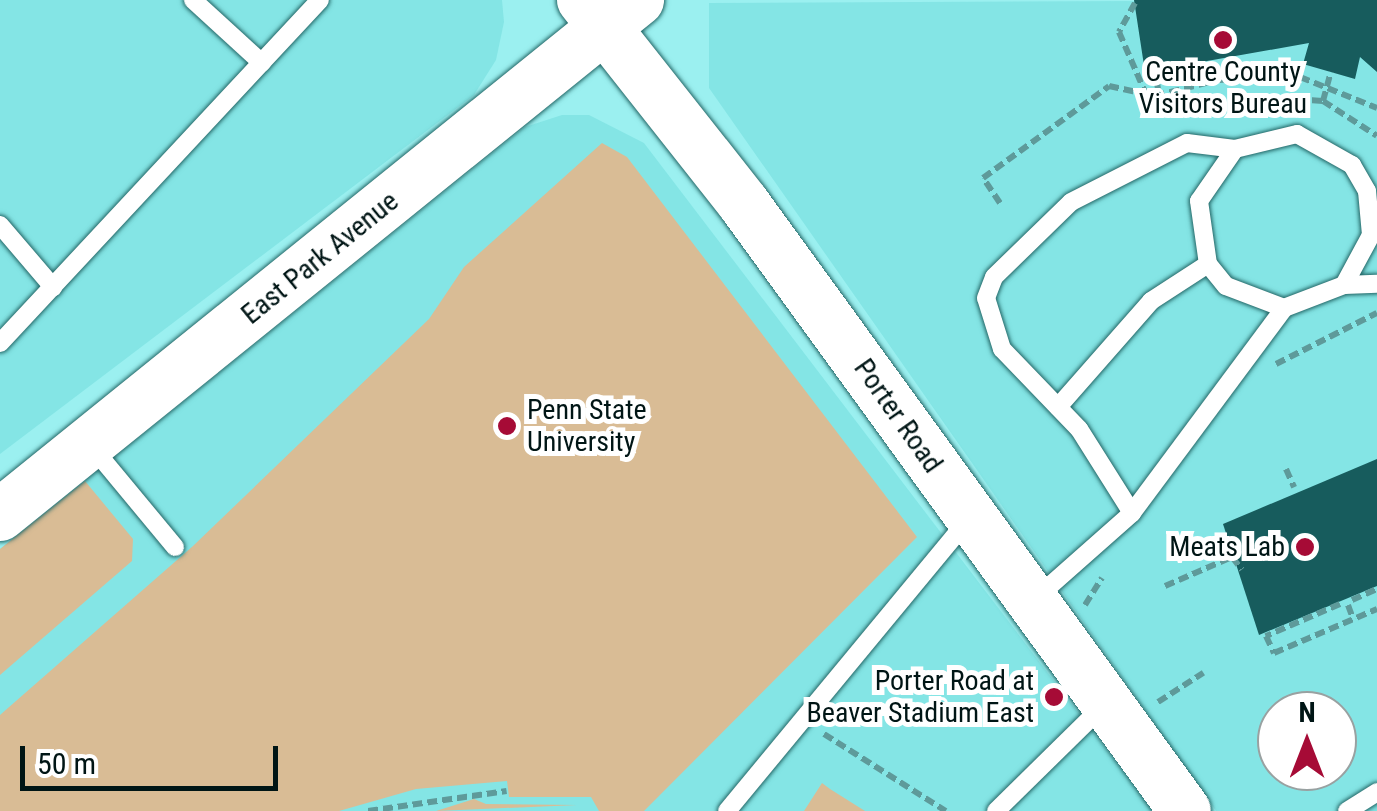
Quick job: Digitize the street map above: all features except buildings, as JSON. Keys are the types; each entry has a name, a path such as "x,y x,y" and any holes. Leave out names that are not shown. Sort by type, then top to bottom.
{"street":[{"name":"East Park Avenue","path":"0,515 608,9"},
{"name":"Porter Road","path":"608,9 1029,602 1127,706 1185,811"}],"lane":[{"path":"193,0 262,63"},
{"path":"0,343 320,0"},
{"path":"1132,513 1058,408 1002,350 988,309 994,277 1071,202 1134,166 1186,143 1234,148 1298,134 1352,165 1367,191 1371,235 1344,285"},
{"path":"1234,148 1199,202 1208,264 1254,302 1284,308 1344,285 1377,284"},
{"path":"0,225 53,287"},
{"path":"1058,408 1151,301 1208,264"},
{"path":"1029,602 1132,513 1284,308"},
{"path":"89,442 175,547"},
{"path":"727,811 970,518"},
{"path":"996,811 1127,706"},
{"path":"1347,811 1377,792"}],"path":[{"path":"1135,3 1118,32 1146,94"},
{"path":"1155,70 1159,95"},
{"path":"1323,101 1330,72"},
{"path":"1000,202 984,178 1102,89 1159,95 1254,76 1327,84 1377,108"},
{"path":"1252,96 1323,101 1376,132"},
{"path":"1286,469 1294,487"},
{"path":"1165,586 1232,557 1242,570"},
{"path":"1377,589 1266,636 1274,652 1377,609"},
{"path":"1346,603 1353,619"},
{"path":"1127,706 1203,672"},
{"path":"802,720 946,811"},
{"path":"368,811 416,799 507,792"},
{"path":"416,799 418,811"}],"shaded area":[{"path":"0,0 502,0 504,22 496,60 474,95 0,454"},
{"path":"1377,0 1377,811 1216,811 709,88 709,3"},
{"name":"Penn State University","path":"562,115 589,115 644,143 1153,811 0,811 0,549 525,127"},
{"name":"Penn State University","path":"602,143 627,157 917,537 644,811 599,811 591,797 509,797 507,781 416,789 339,811 0,811 0,715 193,546 429,319 464,267"},
{"path":"85,481 133,539 132,561 0,675 0,549"},
{"path":"822,783 830,789 865,811 804,811"},
{"path":"474,799 486,804 577,805 436,811"}],"place":[{"name":"Centre County Visitors Bureau","path":"1223,40"},
{"name":"Penn State University","path":"507,426"},
{"name":"Meats Lab","path":"1305,547"},
{"name":"Porter Road at Beaver Stadium East","path":"1054,697"}]}
